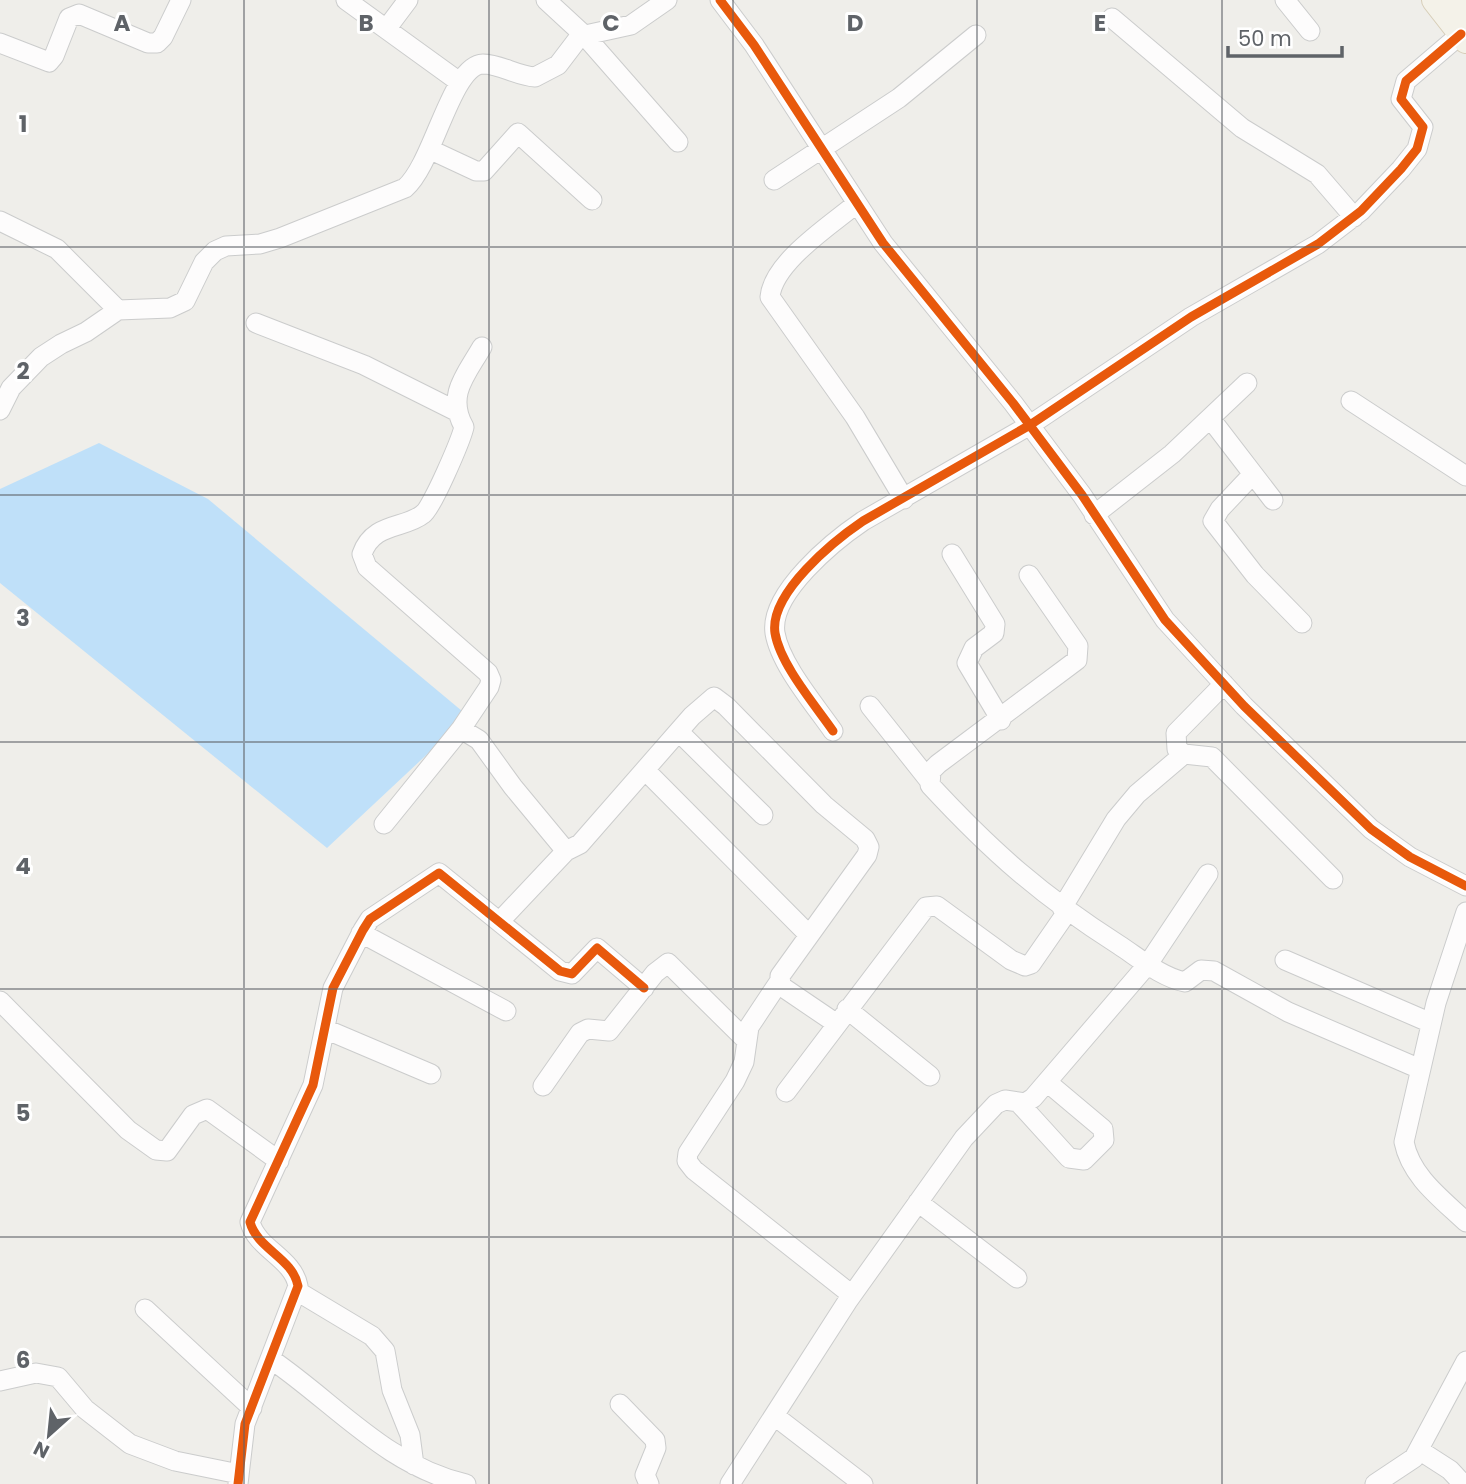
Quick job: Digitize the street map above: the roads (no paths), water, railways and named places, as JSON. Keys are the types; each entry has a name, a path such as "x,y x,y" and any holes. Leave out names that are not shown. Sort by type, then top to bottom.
{"main road":[{"path":"1434,0 1464,29"},
{"path":"1456,0 1464,29"}],"street":[{"path":"0,43 42,62 49,62 67,7 148,43 157,43 163,37 181,0"},
{"path":"346,0 458,81"},
{"path":"387,28 408,0"},
{"path":"546,0 585,36 678,142"},
{"path":"0,410 11,387 41,357 86,332 118,310 170,308 185,300 204,262 215,251 226,246 260,244 280,239 405,188 419,174 431,150 458,81 473,66 485,64 535,77 558,65 577,40 631,25 667,0"},
{"path":"720,0 754,45 856,204 926,299 1030,425 1165,620 1224,684 1371,829 1410,858 1466,886"},
{"path":"1285,0 1310,31"},
{"path":"1112,18 1242,128 1317,174 1354,217"},
{"path":"833,731 780,649 775,624 796,581 825,550 863,521 1030,425 1179,324 1279,269 1354,217 1401,169 1422,137 1423,127 1401,99 1406,81 1464,29"},
{"path":"774,180 899,99 976,35"},
{"path":"431,150 476,171 484,171 518,133 592,200"},
{"path":"856,204 786,266 775,279 770,297 847,406 904,499"},
{"path":"0,221 57,249 118,310"},
{"path":"256,323 364,365 456,411"},
{"path":"384,824 461,729 491,680 488,673 367,567 362,554 384,529 419,517 432,505 464,427 456,411 457,392 482,347"},
{"path":"1094,515 1172,454 1247,383"},
{"path":"1352,401 1466,477"},
{"path":"1210,418 1273,500"},
{"path":"1253,474 1220,509 1213,521 1255,575 1302,622"},
{"path":"952,554 995,624 994,633 974,648 967,663 1001,720"},
{"path":"928,779 938,764 1059,676 1079,654 1078,646 1029,575"},
{"path":"1224,684 1176,733 1177,749 1184,754 1212,757 1334,879"},
{"path":"500,921 566,851 580,844 678,732 707,701 714,698 726,706 824,805 865,839 869,847 867,855 756,1013 746,1040 744,1062 735,1081 688,1153 687,1161 694,1170 852,1295"},
{"path":"870,706 930,785 984,843 1065,910 1148,964 1185,982 1201,970 1214,971 1289,1012 1420,1069"},
{"path":"461,729 479,740 513,788 566,851"},
{"path":"678,732 762,815"},
{"path":"786,1092 926,907 937,906 1011,960 1025,966 1031,964 1116,819 1137,794 1184,754"},
{"path":"645,770 809,935"},
{"path":"0,1381 36,1373 58,1377 85,1409 130,1444 175,1461 239,1479 245,1424 297,1292 296,1278 292,1270 258,1238 250,1222 313,1084 333,988 370,919 439,873 567,975 572,974 597,948 644,988"},
{"path":"730,1484 776,1417 852,1295 964,1138 996,1104 1005,1100 1019,1103 1032,1098 1148,964 1209,874"},
{"path":"1466,912 1431,1023 1405,1129 1407,1156 1424,1183 1466,1222"},
{"path":"361,933 506,1012"},
{"path":"1285,960 1431,1023"},
{"path":"543,1086 580,1033 588,1029 609,1031 662,965 673,965 746,1040"},
{"path":"779,982 842,1016 930,1076"},
{"path":"0,1001 64,1062 111,1114 148,1145 167,1151 193,1115 207,1109 279,1161"},
{"path":"325,1029 431,1074"},
{"path":"1019,1103 1069,1158 1084,1160 1093,1154 1104,1140 1103,1129 1046,1082"},
{"path":"918,1202 1017,1278"},
{"path":"297,1292 372,1336 385,1351 392,1390 410,1435 414,1465"},
{"path":"145,1309 252,1408"},
{"path":"272,1360 322,1396 366,1436 414,1465 466,1484"},
{"path":"1375,1484 1408,1465 1419,1450 1428,1427 1466,1362"},
{"path":"620,1404 655,1440 656,1448 645,1475 649,1484"},
{"path":"776,1417 863,1484"},
{"path":"1419,1450 1450,1470 1463,1484"}],"water":[{"path":"99,443 208,499 468,716 327,848 0,583 0,489"}]}
